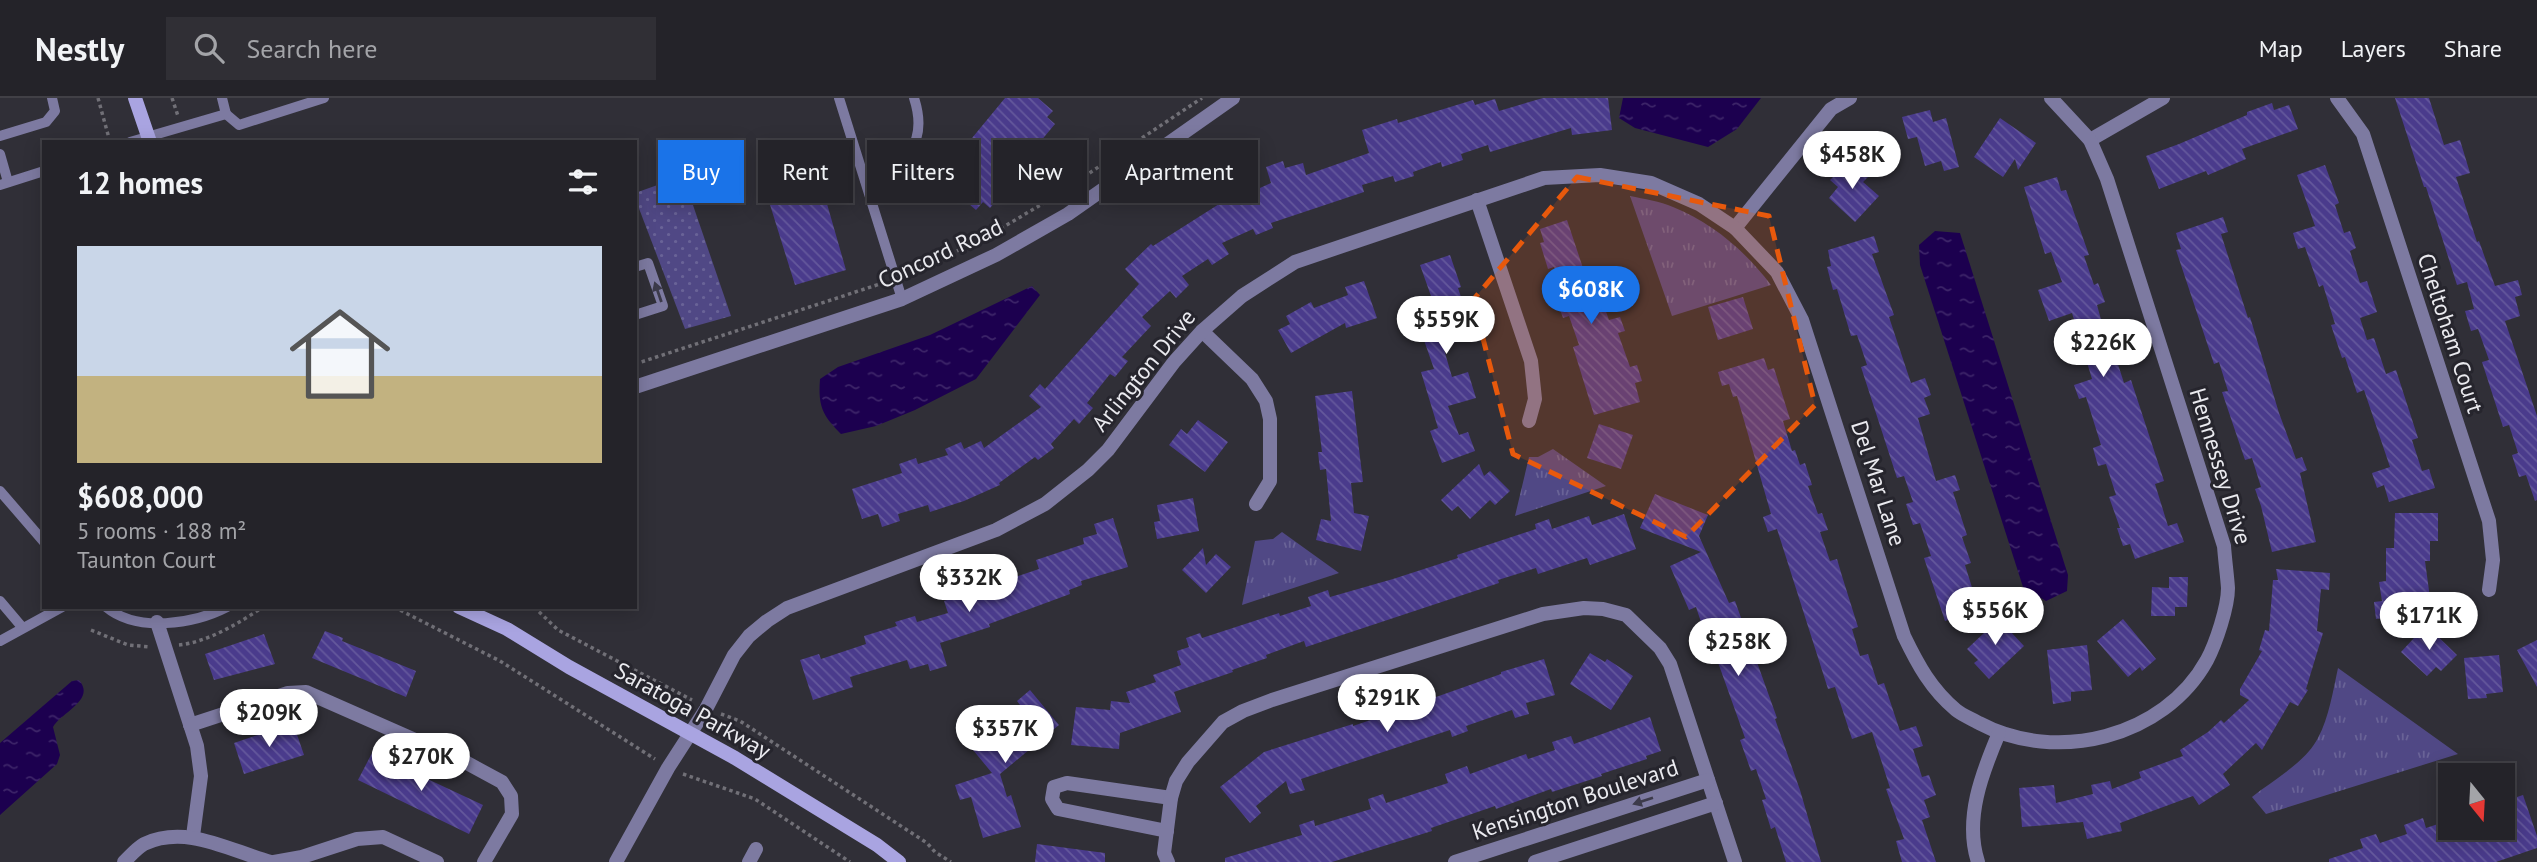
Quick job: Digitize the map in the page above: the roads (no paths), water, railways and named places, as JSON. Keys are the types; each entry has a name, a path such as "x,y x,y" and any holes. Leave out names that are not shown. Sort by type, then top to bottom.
{"street":[{"path":"135,98 149,139"},
{"name":"Concord Road","path":"637,386 902,299 996,255 1068,214 1233,98"},
{"path":"1735,228 1831,108 1850,98"},
{"name":"Hennessey Drive","path":"1998,733 2041,742 2065,743 2112,735 2136,726 2157,713 2194,681 2209,657 2221,623 2228,591 2224,546 2107,179 2090,140 2051,98"},
{"path":"2090,140 2163,98"},
{"name":"Cheltoham Court","path":"2337,98 2363,134 2489,521 2493,560 2489,590"},
{"name":"Arlington Drive","path":"615,862 668,768 706,709 734,654 749,636 788,608 996,530 1021,518 1067,488 1108,450 1174,362 1202,331 1242,296 1295,262 1545,178 1600,175 1651,183 1699,204 1735,228"},
{"path":"1477,200 1531,361 1535,399 1529,421"},
{"name":"Del Mar Lane","path":"1735,228 1777,272 1802,320 1905,636 1923,675 1957,710 1998,733"},
{"path":"1202,331 1252,379 1266,401 1270,419 1270,481 1256,504"},
{"path":"1168,862 1164,853 1171,798 1176,781 1206,739 1223,722 1243,711 1543,614 1584,608 1603,609 1626,615 1660,648 1670,664 1735,862"},
{"name":"Saratoga Parkway","path":"463,609 507,629 690,735 735,758 877,845 899,862"},
{"path":"157,622 197,746 201,776 192,836"},
{"path":"190,725 288,693 306,692 467,763 502,782 511,796 512,814 484,862"},
{"path":"1978,862 1974,850 1974,805 1985,765 1998,733"},
{"name":"Kensington Boulevard","path":"1455,862 1708,780"},
{"path":"1167,831 1058,809 1052,799 1054,787 1067,783 1171,798"},
{"name":"Kensington Boulevard","path":"1535,862 1716,803"},
{"path":"124,862 143,845 169,837 192,836 269,862 302,857 357,839 383,837 437,862"}],"lane":[{"path":"0,136 46,122 55,111 52,98"},
{"path":"222,98 226,114 239,125 324,98"},
{"path":"839,98 902,299"},
{"path":"865,180 886,172 906,158 918,126 918,111 914,98"},
{"path":"149,139 226,114"},
{"path":"0,154 4,183 42,172"},
{"path":"637,266 648,263 663,306 637,314"},
{"path":"0,491 42,540"},
{"path":"0,601 22,627"},
{"path":"0,641 57,609"},
{"path":"109,609 115,614 139,621 157,622 186,622 209,617 223,609"}],"water":[{"path":"1623,98 1761,98 1737,129 1708,147 1635,128 1619,118"},
{"path":"1935,231 1960,233 2068,575 2067,591 2046,601 2023,587 1920,265 1919,245"},
{"path":"1032,286 1040,295 976,379 915,410 876,426 841,434 825,415 820,396 820,379 838,367 930,335"},
{"path":"79,680 83,687 81,700 53,727 60,755 57,764 0,815 0,743 72,681"}]}
